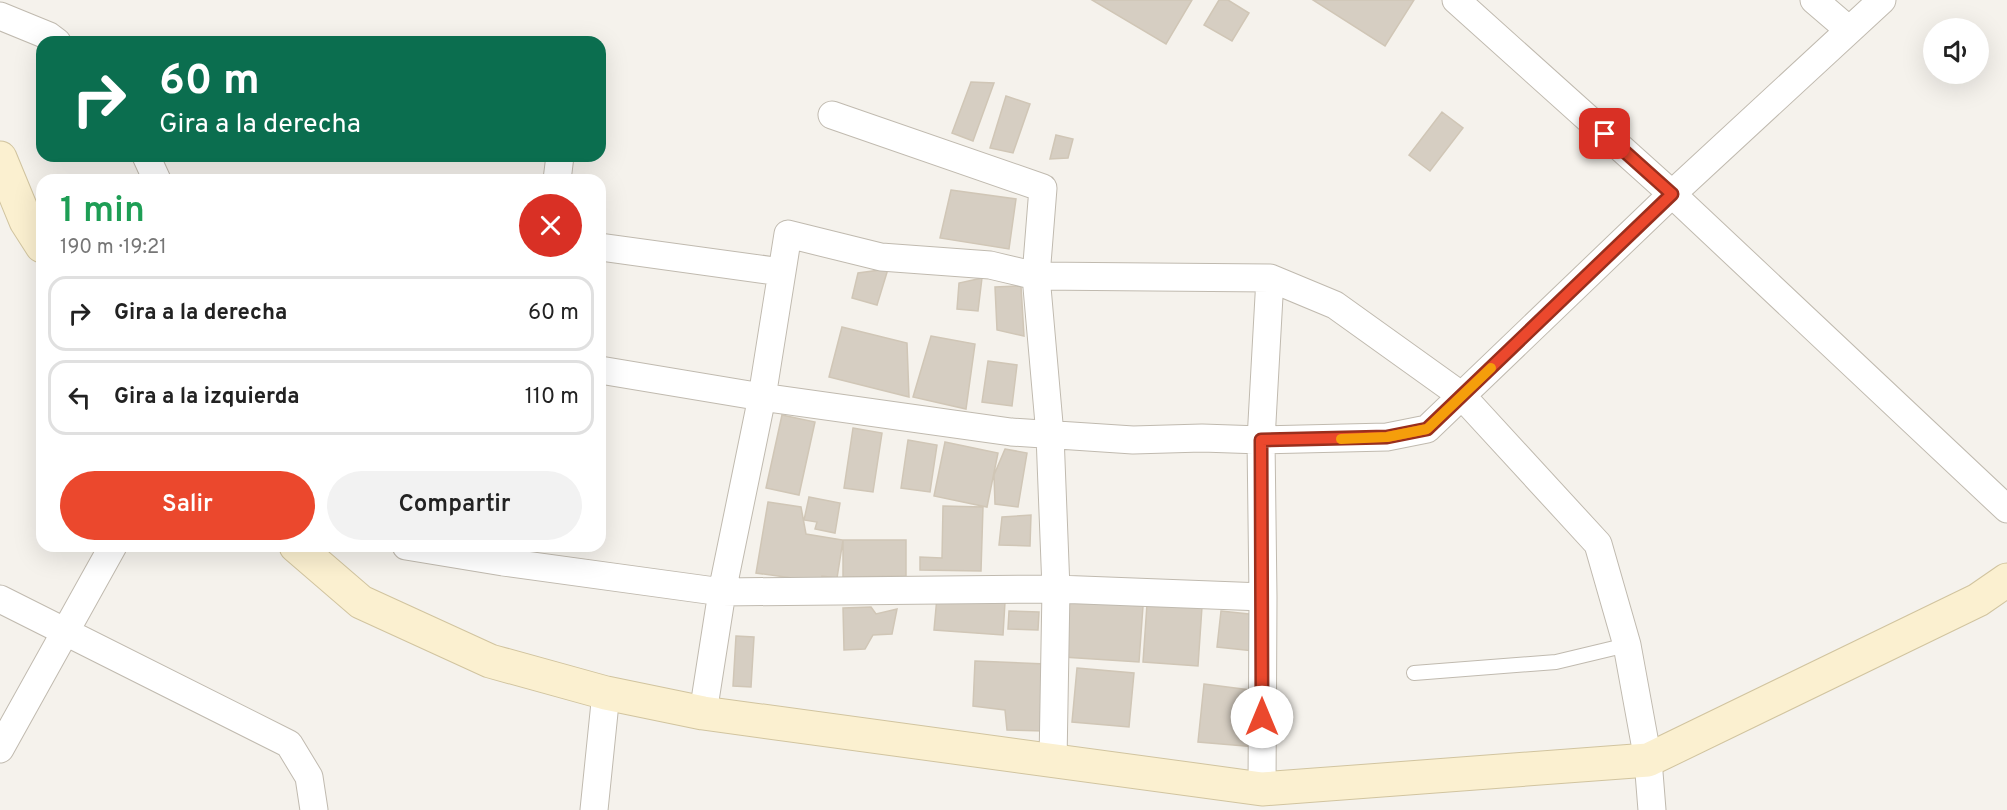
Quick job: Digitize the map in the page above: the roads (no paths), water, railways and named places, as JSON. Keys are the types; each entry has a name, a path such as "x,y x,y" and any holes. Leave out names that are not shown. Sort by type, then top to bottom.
{"street":[{"path":"1456,0 1672,194 2007,509"},
{"path":"1814,0 1849,30"},
{"path":"606,371 762,397 1011,432 1050,435 1133,440 1202,438 1261,440 1387,437 1427,429 1672,194 1882,0"},
{"path":"0,16 49,36"},
{"path":"832,115 1043,188 1036,276 1050,435 1056,590 1053,761"},
{"path":"0,158 26,221 36,237"},
{"path":"702,713 722,592 762,397 788,234 881,257 990,265 1036,276 1270,278 1335,305 1462,396 1598,544 1627,645 1648,760 1652,810"},
{"path":"606,248 782,272"},
{"path":"1262,789 1261,440 1270,278"},
{"path":"0,749 110,552"},
{"path":"303,552 361,602 490,661 606,693 702,713 1262,789 1648,760 1978,600 2007,580"},
{"path":"480,552 505,554 722,592 1056,590 1263,597"},
{"path":"0,599 289,744 309,777 314,810"},
{"path":"594,810 606,693"}],"lane":[{"path":"1414,673 1556,662 1627,645"}]}
